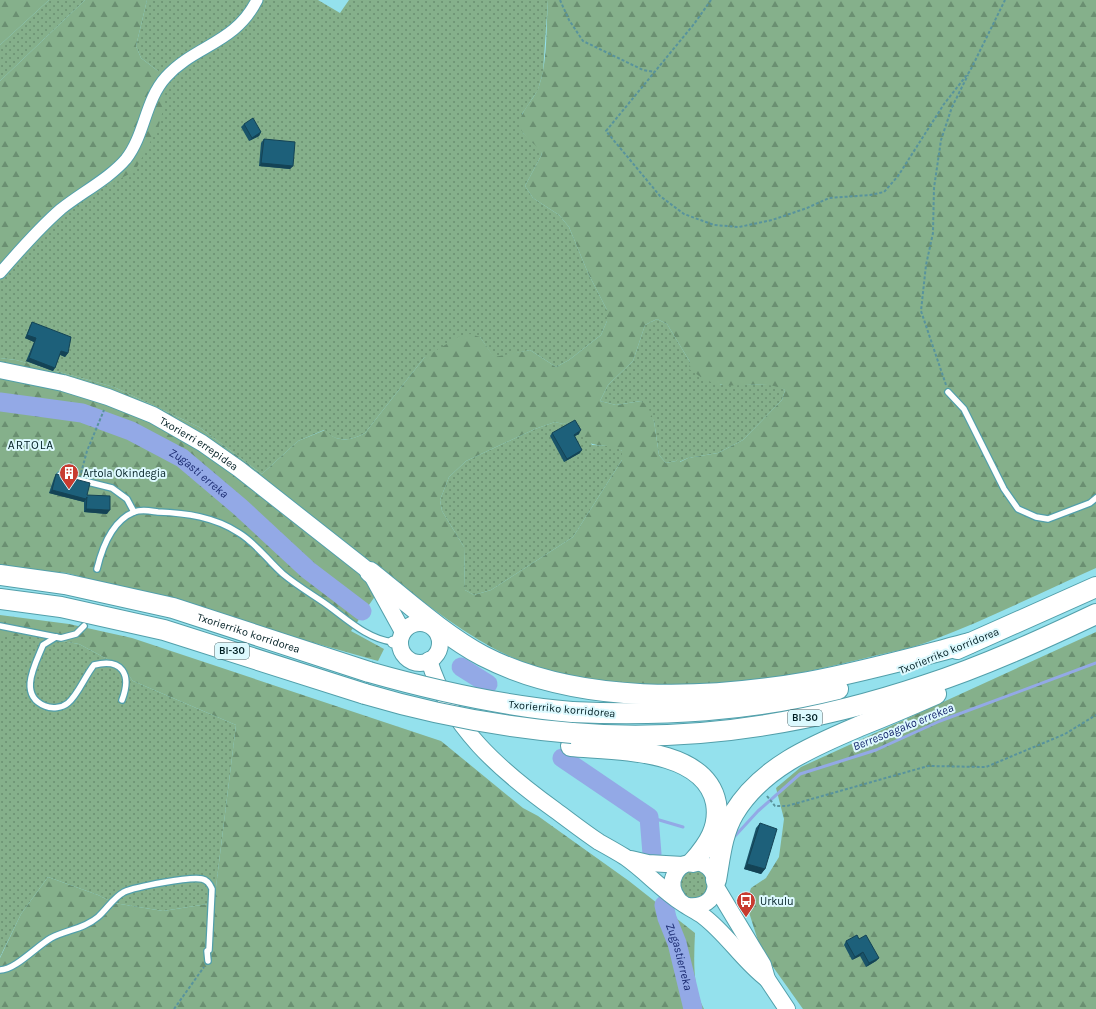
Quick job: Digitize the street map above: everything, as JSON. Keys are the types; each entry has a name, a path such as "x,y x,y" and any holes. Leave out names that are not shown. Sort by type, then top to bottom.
{"highway":[{"path":"370,572 475,651"},
{"name":"Txorierriko korridorea","path":"0,575 65,584 173,608 369,672 482,701 572,712 632,714 690,712 792,700 844,688 908,669 970,643 1096,586"},
{"name":"BI-30","path":"0,599 61,607 164,630 402,705 429,718 483,732 571,740"},
{"name":"Txorierriko korridorea","path":"571,740 646,734 704,732 749,727 817,716 869,703 921,687 1028,646 1096,614"},
{"path":"439,640 475,651 529,674 581,687 634,693 680,694 736,691 808,682 844,675 970,643"},
{"path":"716,884 727,829 734,814 756,785 776,769 800,754 936,694 1028,646"},
{"path":"571,740 664,757 682,763 698,772 708,784 715,797 717,820 709,842 688,864"}],"main road":[{"name":"Txorierri errepidea","path":"0,370 63,384 108,397 153,415 202,443 239,469 370,572"},
{"path":"370,572 399,639 404,655 409,660 416,662 429,660 437,652 439,640 434,630 425,624 419,623 410,625 399,639"},
{"path":"390,588 419,623"},
{"path":"429,660 433,676 449,705 472,739 489,757 539,799 625,858 721,931 758,972 767,979"},
{"path":"625,858 648,863 705,865 714,874 716,884 763,965 767,979 787,1009"},
{"path":"688,864 678,870 672,881 672,888 683,903 701,906 706,903 714,893 716,884"}],"street":[{"path":"0,273 60,210 116,169 125,160 137,141 155,96 165,79 182,63 237,28 250,14 257,0"}],"lane":[{"path":"948,392 964,409 1004,489 1018,509 1036,517 1048,519 1090,502 1096,498"},
{"path":"60,475 112,488 127,500 134,512"},
{"path":"97,569 101,553 108,538 117,526 134,512 145,510 184,514 226,525 253,543 282,573 310,595 320,600 358,627 386,641 399,639"},
{"path":"0,626 56,637 69,637 76,634 84,626"},
{"path":"56,637 43,644 32,675 30,688 35,700 50,708 64,705 72,699 87,673 94,665 109,663 121,668 125,675 126,686 122,700"},
{"path":"0,970 9,968 50,938 79,928 90,922 116,897 128,891 198,878 203,879 209,884 212,891 208,961"}],"path":[{"path":"560,0 569,20 583,41 643,70 655,72"},
{"path":"711,0 655,72 606,131 660,196 684,214 714,225 739,227 772,220 807,208 829,198 870,195 884,192 898,176 944,104 970,71"},
{"path":"948,392 921,311 926,265 933,233 934,188 941,140 952,106 1005,0"},
{"path":"80,479 87,451 104,409"},
{"path":"756,785 775,806 787,806 928,766 986,767 1065,734 1096,715"},
{"path":"174,1009 208,961"}],"green space":[{"path":"0,0 49,0 0,45"},
{"path":"49,0 85,0 0,81 0,45"},
{"path":"85,0 147,0 136,46 141,58 158,71 165,82 165,102 159,125 135,171 88,195 57,218 0,276 0,81"},
{"path":"147,0 318,0 340,13 349,0 548,0 543,72 538,90 522,114 523,133 539,147 542,154 525,186 533,198 559,215 569,227 588,273 607,310 607,321 601,335 569,360 556,367 530,350 494,358 480,337 424,358 365,433 354,438 339,439 324,430 298,441 262,474 199,427 114,387 16,360 0,358 0,276 158,71 141,58 136,46"},
{"path":"548,0 1096,0 1096,568 974,623 925,643 908,648 785,676 700,686 657,687 615,685 573,678 533,666 513,658 494,649 458,627 389,576 351,631 384,649 378,661 67,573 0,567 0,358 16,360 114,387 199,427 262,474 298,441 325,430 339,439 354,438 365,433 424,358 458,337 470,334 480,337 494,357 530,350 556,367 569,360 601,335 607,321 607,310 588,273 569,227 559,215 533,198 525,186 542,154 540,150 523,133 520,120 538,89 544,68","holes":["657,319 667,324 690,362 689,369 709,381 718,384 770,385 778,387 785,390 782,400 743,440 718,453 688,458 680,462 680,457 676,461 666,463 659,455 654,421 647,405 641,401 616,405 600,401 608,385 633,361 645,325","577,420 586,440 593,444 613,447 622,451 622,460 573,537 491,590 474,595 465,590 464,547 442,511 440,500 449,477 466,461 535,429 555,422 563,424"]},
{"path":"657,319 667,324 690,362 721,385 775,384 785,390 782,400 743,440 718,453 688,458 679,462 680,458 676,461 666,463 659,455 654,421 641,401 616,405 600,401 608,385 633,361 645,325"},
{"path":"577,419 592,445 615,446 622,451 622,460 573,537 491,590 474,595 465,590 464,547 442,511 440,500 449,477 466,461 535,429 555,422 563,424"},
{"path":"0,615 69,624 132,638 441,741 523,808 538,816 629,881 695,933 694,962 697,991 704,1009 0,1009 0,958 21,914 48,877 98,895 114,903 163,911 214,903 236,725 133,681 122,667 79,644 33,636 0,636"},
{"path":"1096,632 1096,1009 803,1009 761,950 746,903 751,888 766,878 779,857 784,819 776,788 801,767"},
{"path":"0,636 33,636 79,644 122,667 133,681 236,725 214,903 163,911 114,903 98,895 48,877 21,914 0,957"},
{"path":"694,869 705,873 709,884 705,895 694,899 683,895 679,884 683,873"}],"building":[{"path":"253,118 261,132 252,138 244,124"},
{"path":"264,139 295,142 293,166 261,163"},
{"path":"32,322 71,337 68,353 61,351 55,368 29,358 36,338 27,335"},
{"path":"575,420 581,430 574,435 582,450 567,459 552,433"},
{"path":"56,474 90,483 87,495 110,496 110,510 86,509 87,497 86,499 52,490"},
{"path":"760,823 777,829 765,869 747,864"},
{"path":"857,935 859,939 866,935 879,958 869,963 863,952 855,957 846,941"}],"waterway":[{"name":"Zugasti erreka","path":"0,402 82,413 131,431 182,458 240,507 308,570 362,611"},
{"name":"Berresoagako errekea","path":"735,836 758,811 800,774 876,750 940,721 1096,663"},
{"path":"461,667 488,684"},
{"path":"562,758 649,817 652,854"},
{"path":"649,817 683,827"},
{"name":"Zugastierreka","path":"664,905 667,918 677,943 693,1009"}],"place":[{"name":"Artola Okindegia","path":"69,490"},
{"name":"Urkulu","path":"746,918"}],"district":[{"name":"ARTOLA","path":"31,445"}]}
